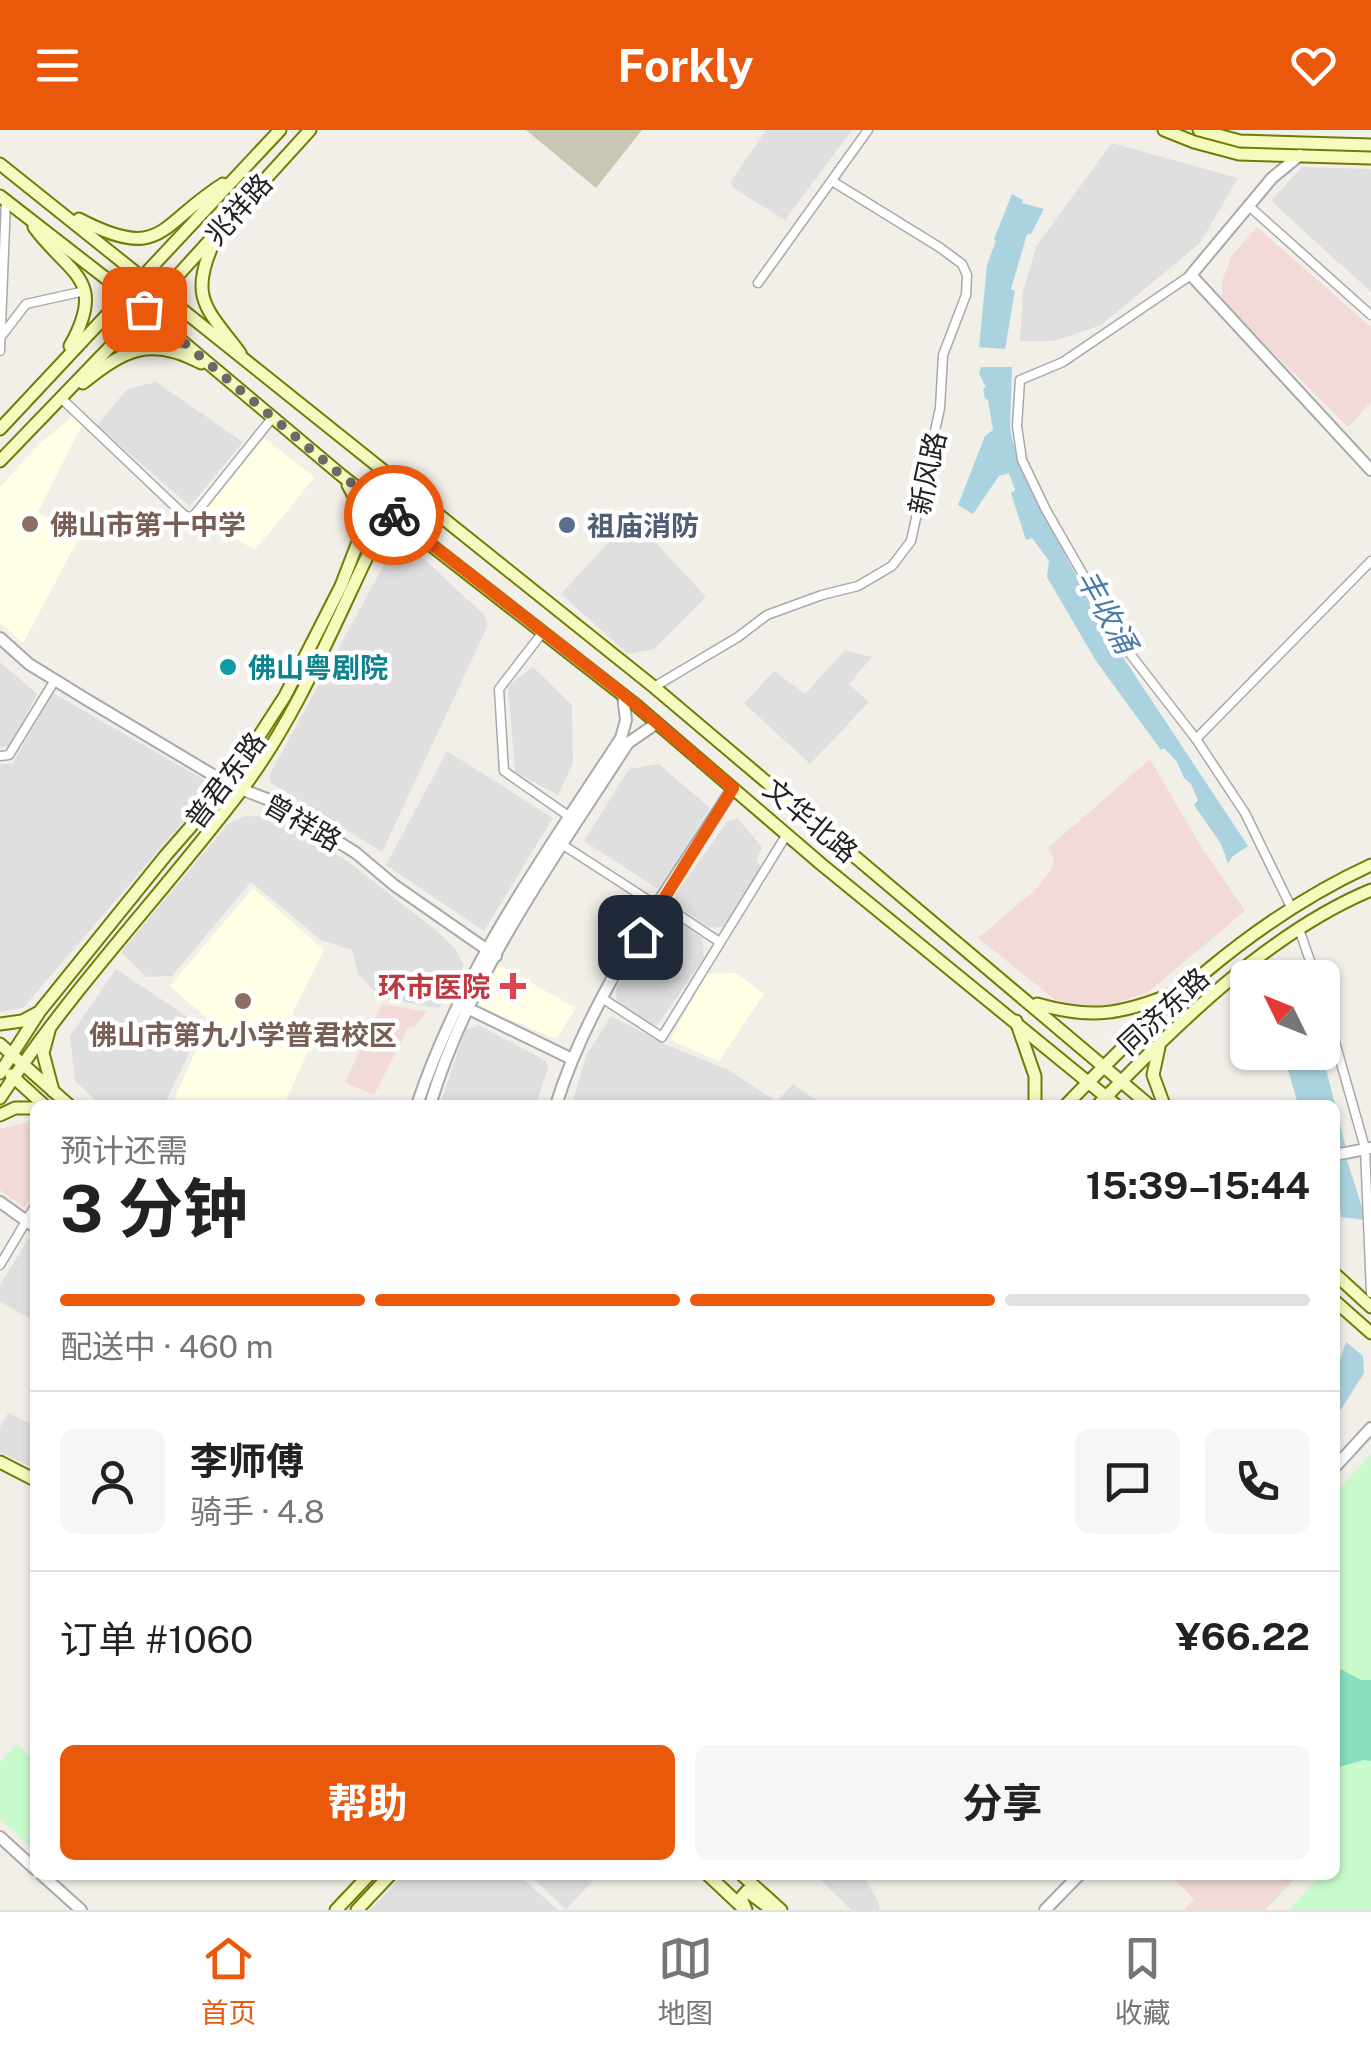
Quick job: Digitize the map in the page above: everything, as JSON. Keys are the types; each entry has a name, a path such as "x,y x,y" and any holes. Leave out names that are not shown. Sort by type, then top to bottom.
{"main road":[{"name":"兆祥路","path":"0,429 280,130"},
{"name":"兆祥路","path":"0,462 310,130"},
{"path":"1164,130 1240,154 1371,158"},
{"path":"1199,130 1240,142 1371,145"},
{"name":"文华北路","path":"0,164 654,686 1144,1100"},
{"path":"48,202 110,234 137,238 160,234 204,196 239,174"},
{"name":"文华北路","path":"3,198 230,379 341,475 623,694 1089,1082 1105,1100"},
{"path":"26,216 47,246 75,269 85,291 83,317 49,376"},
{"path":"220,229 202,268 200,294 205,309 248,364"},
{"path":"57,403 124,353 153,347 179,351 230,379"},
{"path":"341,475 362,511 363,528 377,536 399,529 430,542"},
{"name":"普君东路","path":"17,1059 40,1011 228,784 285,696 341,586 363,528"},
{"name":"普君东路","path":"17,1059 52,1022 242,789 298,698 377,536"},
{"name":"同济东路","path":"1071,1100 1183,990 1249,935 1371,865"},
{"name":"同济东路","path":"1108,1100 1122,1080 1266,950 1371,890"},
{"path":"1030,1002 1070,1014 1101,1015 1136,1008 1183,990"},
{"path":"0,1024 22,1021 40,1011"},
{"path":"1016,1021 1035,1076 1035,1100"},
{"path":"52,1022 44,1053 53,1091"},
{"path":"0,1044 63,1100"},
{"path":"1159,1046 1153,1075 1162,1100"},
{"path":"0,1098 4,1071 17,1059"},
{"path":"4,1071 38,1100"},
{"path":"0,1116 16,1108 30,1108"},
{"path":"1340,1279 1371,1307"},
{"path":"1340,1306 1371,1334"},
{"path":"0,1462 30,1477"},
{"path":"336,1910 363,1880"},
{"path":"357,1910 385,1880"},
{"path":"713,1880 746,1910"},
{"path":"747,1880 780,1910"},
{"path":"746,1910 741,1898 747,1891 772,1910"}],"street":[{"path":"758,283 868,130"},
{"path":"1291,909 1244,813 1196,739 1124,646 1092,591 1022,460 1017,426 1020,380 1063,362 1192,275 1272,178 1300,155"},
{"name":"新风路","path":"654,686 768,615 858,586 892,566 912,541 940,408 943,355 966,295 967,274 962,264 832,181"},
{"path":"0,351 3,198"},
{"path":"1250,207 1371,315"},
{"path":"1192,275 1371,469"},
{"path":"3,334 26,304 85,291"},
{"path":"57,403 192,518 273,417"},
{"path":"1196,739 1371,561"},
{"path":"543,632 499,688 504,771 570,817"},
{"name":"曾祥路","path":"0,638 55,680 228,784 277,803 356,853 394,885 491,952"},
{"path":"0,756 8,755 55,680"},
{"path":"420,1100 491,952 621,738 626,720 623,694"},
{"path":"491,952 628,743 657,723"},
{"path":"558,1100 572,1059 602,998 733,788"},
{"path":"602,998 662,1038 787,834"},
{"path":"562,845 718,941"},
{"path":"1299,929 1310,960"},
{"path":"463,1007 572,1059"},
{"path":"432,1100 463,1007"},
{"path":"1340,1060 1365,1149 1371,1293"},
{"path":"1340,1154 1365,1149"},
{"path":"0,1202 30,1224 0,1265"},
{"path":"1340,1462 1371,1428"},
{"path":"0,1838 30,1865"},
{"path":"48,1880 81,1910"},
{"path":"1046,1910 1074,1880"}],"shaded area":[{"path":"526,130 642,130 596,188"},
{"path":"766,130 852,130 785,220 733,188 731,181"},
{"path":"1112,143 1238,178 1200,243 1101,325 1055,341 1020,341 1023,291 1037,245"},
{"path":"1302,167 1371,169 1371,292 1271,201"},
{"path":"1257,227 1371,327 1371,402 1348,427 1222,302 1222,281 1232,255"},
{"path":"156,382 243,442 190,506 97,426 127,389"},
{"name":"佛山市第十中学","path":"73,416 84,421 38,512 80,536 23,643 0,623 0,487 40,443"},
{"path":"264,438 315,477 255,550 199,517"},
{"path":"632,517 706,597 654,649 628,654 561,594"},
{"path":"410,551 420,555 484,615 488,625 382,852 271,783 269,776 386,561 397,553"},
{"path":"845,650 872,657 849,684 869,702 810,764 744,703 774,671 805,694"},
{"path":"0,662 37,694 10,746 0,748"},
{"path":"533,667 572,705 573,763 558,795 515,772 508,686"},
{"path":"53,693 208,782 189,815 23,1008 0,1012 0,764 12,764"},
{"path":"447,751 553,818 484,931 386,865"},
{"path":"1150,759 1202,848 1245,911 1148,992 1086,1009 1055,1000 978,938 1034,891 1051,870 1054,859 1048,848"},
{"path":"659,764 710,808 658,889 584,841 629,769"},
{"path":"245,816 272,817 343,858 437,931 456,950 464,965 439,1008 381,998 358,974 352,950 321,940 251,882 172,976 147,977 121,952 228,824"},
{"path":"737,818 762,847 756,860 762,868 723,927 709,928 677,905 675,895 727,822"},
{"name":"佛山市第九小学普君校区","path":"253,888 324,950 292,1014 316,1033 286,1100 174,1100 209,1020 170,986"},
{"path":"673,917 702,938 704,958 658,1024 649,1029 617,1009 616,989 659,918"},
{"name":"环市医院","path":"499,965 576,1008 556,1039 479,1006"},
{"path":"116,969 194,1021 199,1033 166,1100 96,1100 75,1081 70,1036"},
{"path":"736,973 764,994 719,1061 676,1043 671,1038 706,974"},
{"path":"382,1004 427,1012 414,1027 408,1028 374,1095 345,1082"},
{"path":"611,1016 728,1070 774,1100 573,1100 586,1056"},
{"path":"479,1025 546,1061 548,1067 538,1100 442,1100 465,1030"},
{"path":"792,1084 816,1100 779,1100"},
{"path":"30,1122 30,1200 24,1208 0,1190 0,1129"},
{"path":"30,1236 30,1318 0,1302 0,1285"},
{"path":"8,1413 30,1424 30,1467 0,1452 0,1427"},
{"path":"398,1880 524,1880 558,1910 370,1910"},
{"path":"535,1880 593,1880 566,1910"},
{"path":"820,1880 866,1880 879,1910 852,1910"},
{"path":"1175,1880 1293,1880 1265,1910 1184,1910 1194,1899"}],"green space":[{"path":"1371,1454 1371,1910 1289,1910 1316,1880 1340,1880 1340,1488"},
{"path":"1340,1669 1361,1680 1371,1680 1371,1761 1340,1767"},
{"path":"17,1744 30,1756 30,1846 0,1819 0,1762"}],"water":[{"path":"1012,194 1022,203 1044,209 1031,234 1027,234 1011,289 1015,291 1005,349 979,347 987,265"},
{"path":"981,367 1012,367 1010,428 1027,483 1105,630 1248,846 1228,863 1221,844 1194,805 1198,800 1191,784 1096,661 1047,577 1049,561 1032,538 1026,540 1009,473 999,476 973,514 958,505 985,436 993,430 983,389 986,387 979,374"},
{"path":"1288,1070 1326,1070 1334,1100 1297,1100"},
{"path":"1340,1124 1346,1148 1340,1149"},
{"path":"1347,1160 1366,1220 1341,1217 1340,1161"},
{"path":"1346,1342 1363,1356 1364,1373 1340,1411 1340,1359"}],"way so far":[{"path":"144,309 394,515"}],"place":[{"name":"佛山市第十中学","path":"30,524"},
{"name":"祖庙消防","path":"567,525"},
{"name":"佛山粤剧院","path":"228,667"},
{"name":"环市医院","path":"513,986"},
{"name":"佛山市第九小学普君校区","path":"243,1001"}],"route":[{"path":"394,515 623,694 733,788 640,937"}],"water label":[{"name":"丰收涌","path":"1107,611"}]}
